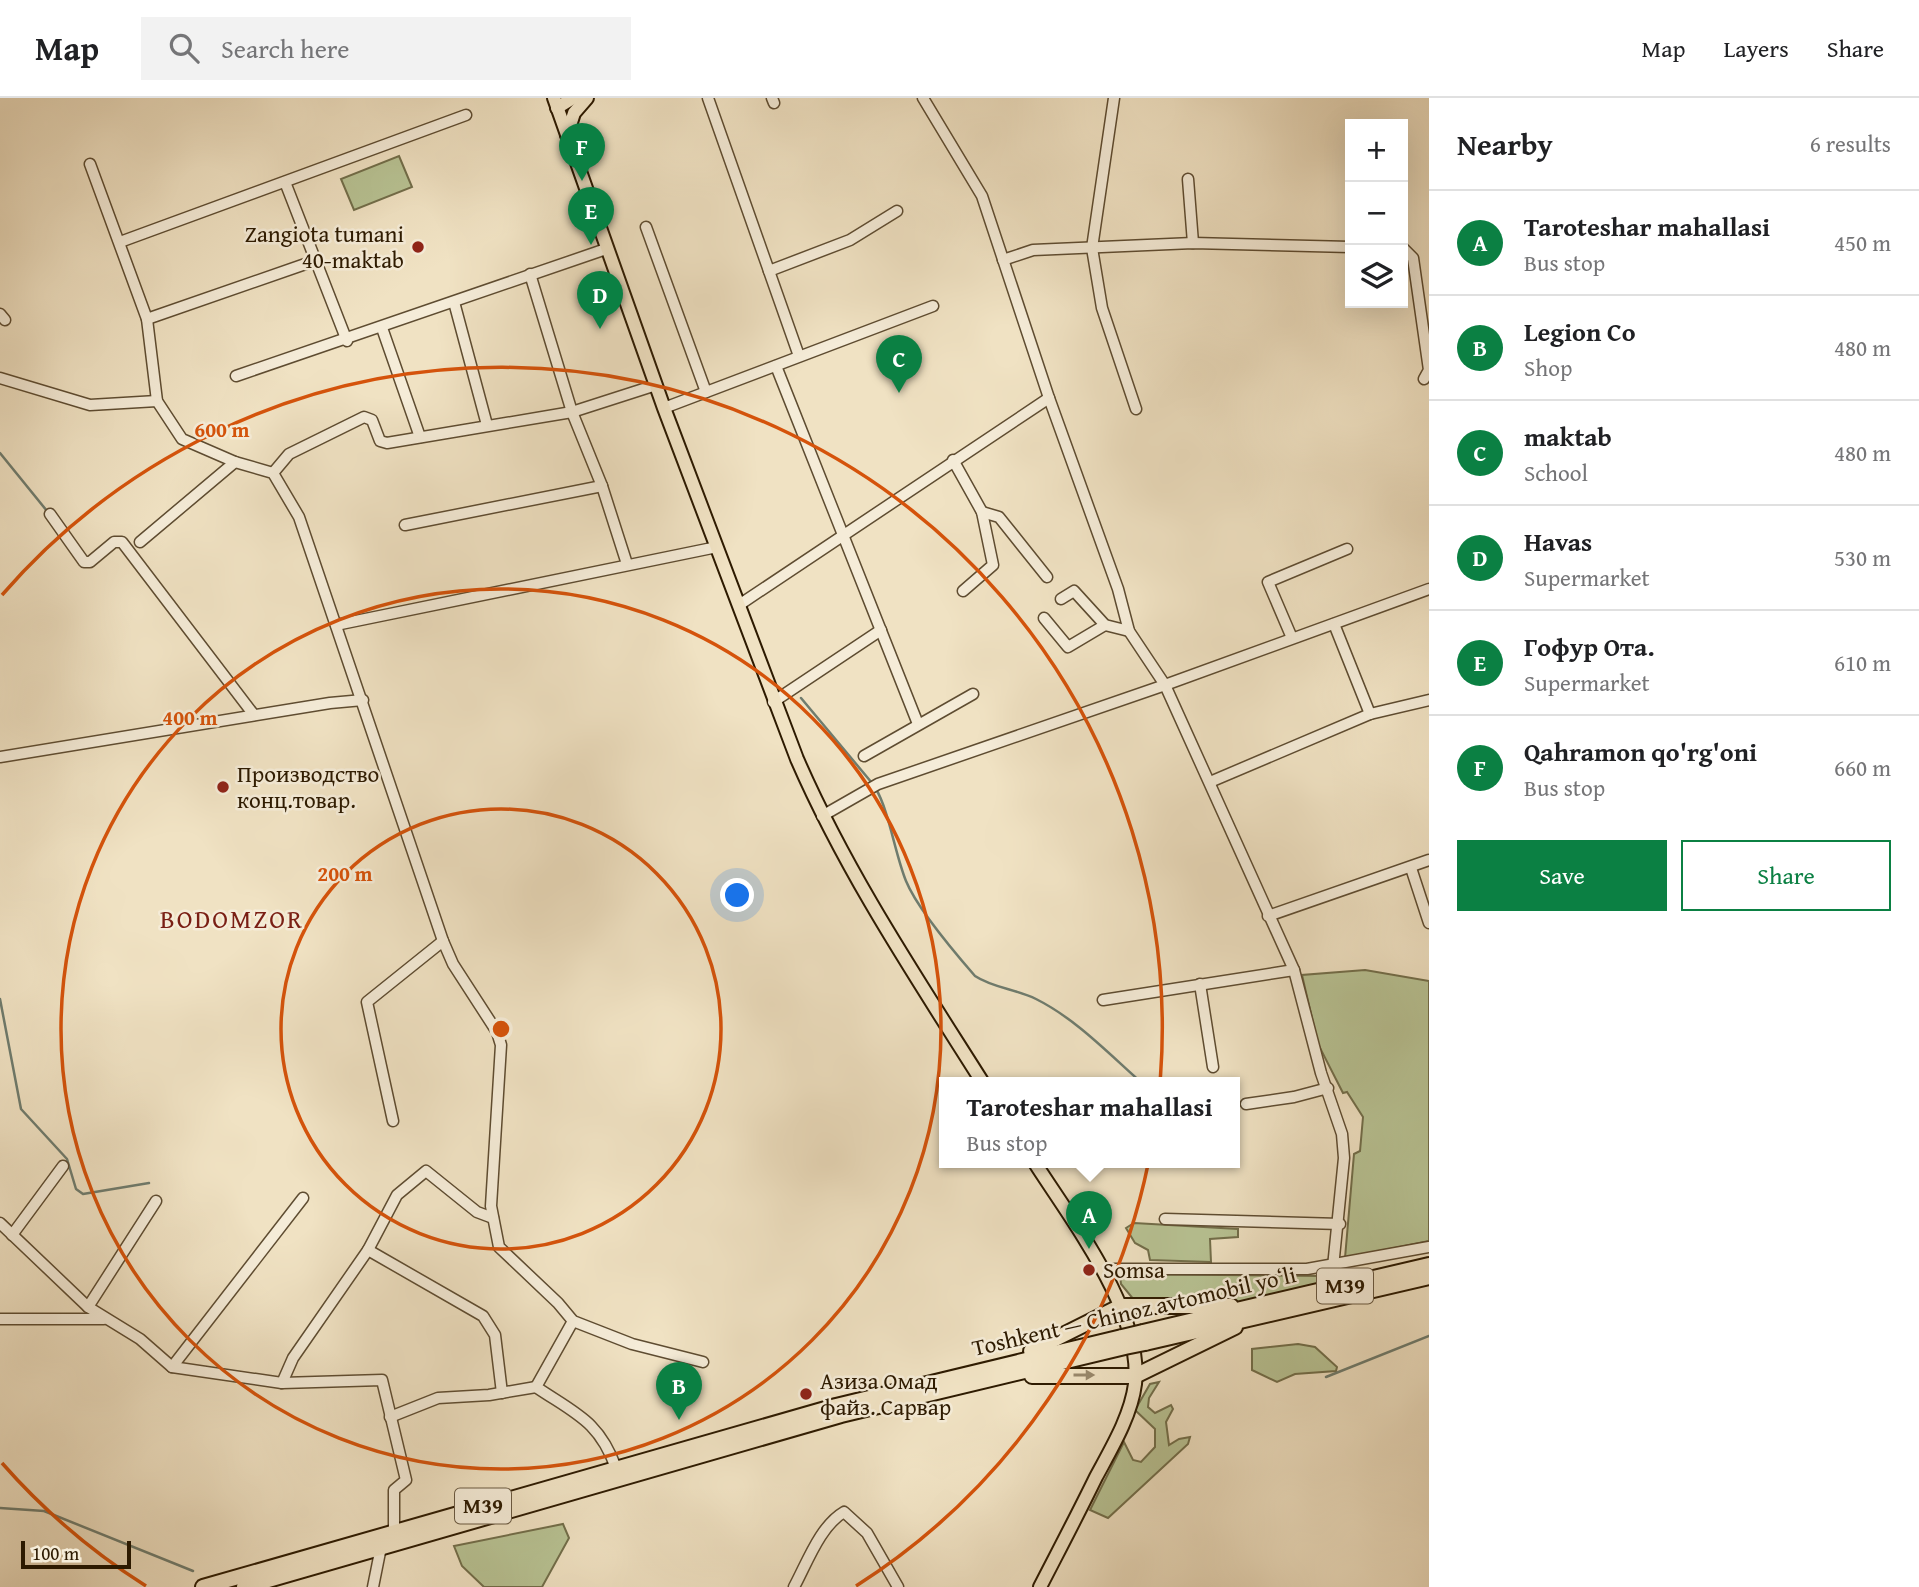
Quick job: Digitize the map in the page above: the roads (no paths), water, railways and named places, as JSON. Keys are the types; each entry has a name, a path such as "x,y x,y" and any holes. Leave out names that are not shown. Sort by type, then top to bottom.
{"highway":[{"name":"Toshkent — Chinoz avtomobil yoʻli","path":"1261,1310 1429,1265"},
{"name":"Toshkent — Chinoz avtomobil yoʻli","path":"203,1587 836,1406 1261,1310 1429,1277"},
{"path":"989,1373 1121,1306 1261,1310"},
{"path":"989,1373 1140,1375 1261,1310"},
{"name":"Toshkent — Chinoz avtomobil yoʻli","path":"244,1587 989,1373"}],"main road":[{"path":"555,103 573,98"},
{"path":"555,103 588,98"},
{"path":"567,136 571,118 588,98"},
{"path":"555,103 773,702 822,816 877,915 979,1077"},
{"path":"1038,1168 1102,1269 1121,1306 1140,1375 1112,1446 1040,1587"}],"street":[{"path":"708,98 799,356"},
{"path":"923,98 982,196 1049,398 1118,589 1129,631 1166,685 1294,970 1342,1134 1345,1158 1340,1224 1333,1267 1343,1286"},
{"path":"1114,98 1092,248 1102,308 1136,409"},
{"path":"120,242 466,115"},
{"path":"90,164 147,319 157,401 183,439 235,462 272,473 299,517 443,942 453,964 497,1032 501,1045 493,1218 499,1247 558,1303 573,1321 632,1344 703,1362"},
{"path":"1188,179 1193,243"},
{"path":"285,182 347,341"},
{"path":"769,271 850,240 897,211"},
{"path":"646,227 706,392"},
{"path":"1003,260 1033,250 1193,243 1345,247"},
{"path":"236,376 347,341 606,249"},
{"path":"1408,253 1413,258 1429,370 1424,379"},
{"path":"147,319 314,261"},
{"path":"530,274 572,412 602,486 627,564"},
{"path":"454,302 487,425"},
{"path":"664,408 933,306"},
{"path":"382,328 419,437"},
{"path":"776,366 918,724"},
{"path":"0,378 90,405 157,401"},
{"path":"272,473 289,454 364,416 372,420 383,443 572,412 656,385"},
{"path":"739,606 1049,398"},
{"path":"953,460 982,512 993,565 963,591"},
{"path":"140,542 235,462"},
{"path":"405,525 602,486"},
{"path":"982,512 999,517 1047,577"},
{"path":"50,514 83,562 90,562 114,542 122,542 254,715"},
{"path":"336,625 717,547"},
{"path":"1292,638 1268,582 1347,549"},
{"path":"822,816 878,784 1166,685 1429,589"},
{"path":"1061,599 1074,591 1105,625 1129,631"},
{"path":"1044,618 1068,647 1105,625"},
{"path":"1334,624 1370,714"},
{"path":"773,702 881,630"},
{"path":"864,756 973,694"},
{"path":"1210,782 1370,714 1429,700"},
{"path":"0,758 254,715 362,701"},
{"path":"1268,916 1429,860"},
{"path":"1411,868 1429,923"},
{"path":"393,1121 368,1002 443,942"},
{"path":"1103,1000 1294,970"},
{"path":"1200,984 1213,1067"},
{"path":"1246,1104 1294,1097 1328,1088"},
{"path":"12,1235 63,1166"},
{"path":"282,1383 293,1358 368,1250 397,1195 426,1171 477,1212 493,1218"},
{"path":"172,1367 303,1198"},
{"path":"88,1307 156,1201"},
{"path":"1165,1219 1340,1224"},
{"path":"0,1223 88,1307 140,1339 172,1367 282,1383 382,1380 407,1480 394,1490 394,1532"},
{"path":"1102,1269 1333,1267 1429,1247"},
{"path":"368,1250 484,1316 495,1335 502,1393"},
{"path":"0,1319 104,1319"},
{"path":"536,1387 573,1321"},
{"path":"390,1417 439,1398 502,1393 536,1387 594,1426 607,1443 616,1468"},
{"path":"794,1587 833,1518 844,1512 867,1533 898,1587"},
{"path":"373,1587 380,1548"}],"waterway":[{"path":"0,453 47,511"},
{"path":"801,698 872,783"},
{"path":"876,789 911,892 937,930 975,976 1051,1007 1091,1037 1135,1077"},
{"path":"0,999 21,1109 67,1159 76,1189 83,1194 149,1183"},
{"path":"1326,1377 1429,1336"},
{"path":"0,1508 44,1511 193,1571"}],"place":[{"name":"Qahramon qo'rg'oni","path":"582,181"},
{"name":"Гофур Ота.","path":"591,245"},
{"name":"Zangiota tumani 40-maktab","path":"418,247"},
{"name":"Havas","path":"600,329"},
{"name":"maktab","path":"899,393"},
{"name":"Производство конц.товар.","path":"223,787"},
{"name":"Taroteshar mahallasi","path":"1089,1249"},
{"name":"Somsa","path":"1089,1270"},
{"name":"Азиза Омад файз. Сарвар","path":"806,1394"},
{"name":"Legion Co","path":"679,1420"}],"district":[{"name":"BODOMZOR","path":"232,919"}]}
